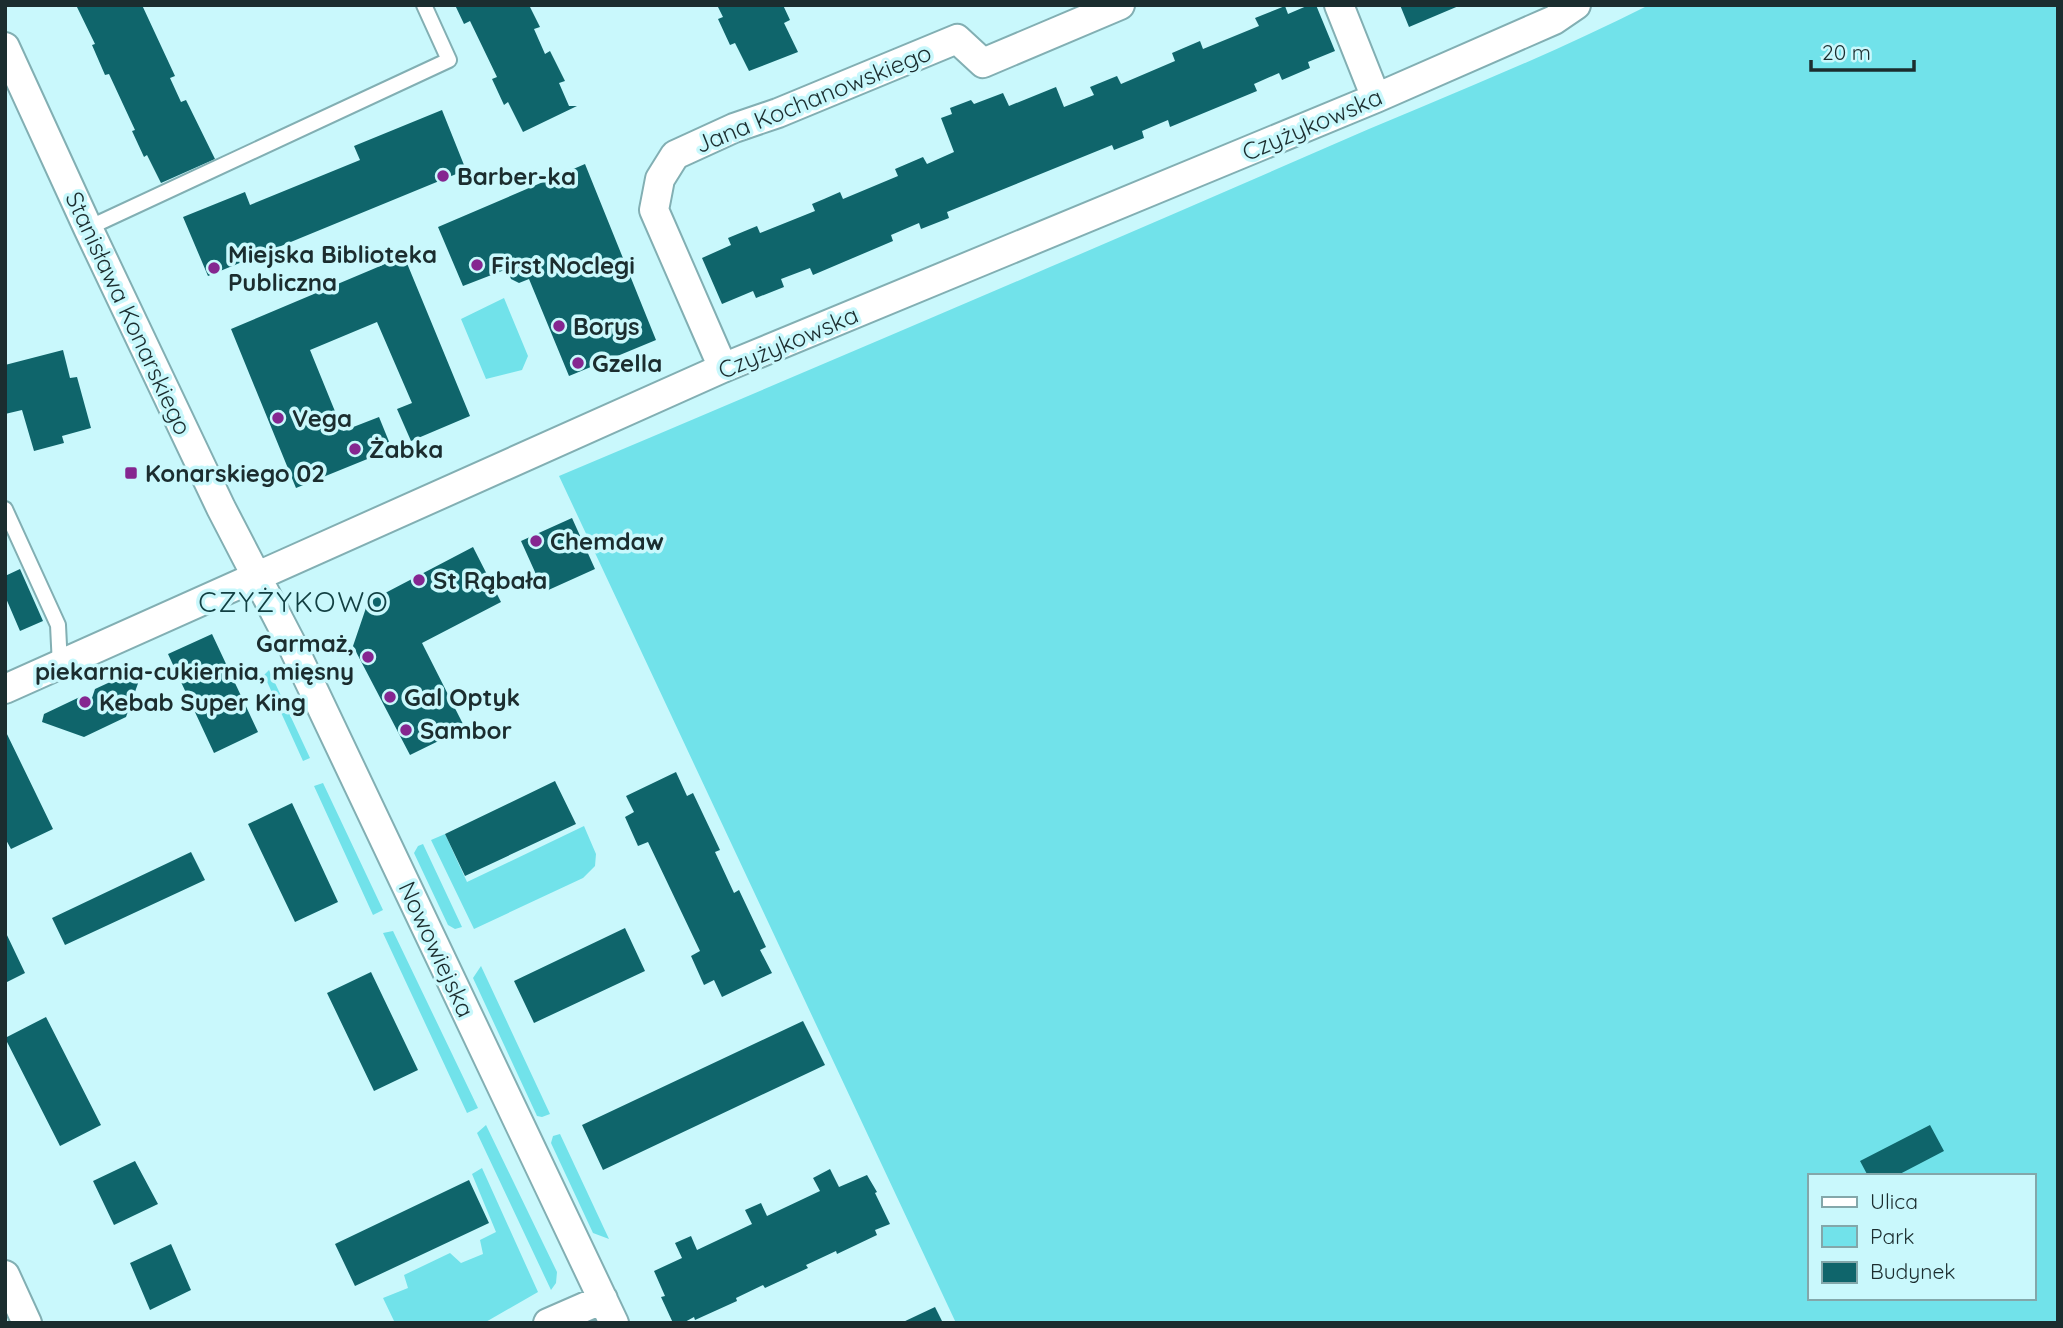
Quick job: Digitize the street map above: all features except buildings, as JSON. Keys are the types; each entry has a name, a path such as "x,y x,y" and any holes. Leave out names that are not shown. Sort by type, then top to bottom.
{"street":[{"name":"Jana Kochanowskiego","path":"723,368 654,210 660,179 675,155 734,128 778,113 957,39 983,63 1121,5"},
{"path":"1339,5 1376,98"},
{"name":"Czyżykowska","path":"5,689 723,368 1376,98 1554,20 1576,5"},
{"name":"Stanisława Konarskiego","path":"5,47 221,508 257,577"},
{"name":"Nowowiejska","path":"257,577 416,903 609,1311"},
{"path":"5,1275 27,1323"},
{"path":"548,1323 609,1311"}],"lane":[{"path":"88,228 449,60 424,5"},
{"path":"5,509 58,625 60,666"}],"green space":[{"path":"1649,5 2058,5 2058,1323 956,1323 559,476 1525,63"},
{"path":"504,298 528,356 522,370 486,379 461,319"},
{"path":"269,670 310,758 303,761 264,675"},
{"path":"323,783 383,910 373,915 314,786"},
{"path":"584,826 596,854 595,866 583,878 474,929 431,840 445,834 467,882"},
{"path":"423,844 462,927 455,929 448,925 414,853 418,846"},
{"path":"393,931 478,1108 467,1113 383,933"},
{"path":"481,966 550,1114 537,1116 473,978"},
{"path":"486,1125 557,1272 556,1283 551,1290 477,1133"},
{"path":"560,1134 609,1239 593,1233 551,1143 553,1136"},
{"path":"482,1168 538,1292 484,1323 395,1323 383,1298 408,1288 404,1275 450,1253 461,1263 483,1254 480,1240 496,1232 472,1174"}],"place":[{"name":"Barber-ka","path":"443,176"},
{"name":"First Noclegi","path":"477,265"},
{"name":"Miejska Biblioteka Publiczna","path":"214,268"},
{"name":"Borys","path":"559,326"},
{"name":"Gzella","path":"578,363"},
{"name":"Vega","path":"278,418"},
{"name":"Żabka","path":"355,449"},
{"name":"Konarskiego 02","path":"131,473"},
{"name":"Chemdaw","path":"536,541"},
{"name":"St Rąbała","path":"419,580"},
{"name":"Garmaż, piekarnia-cukiernia, mięsny","path":"368,657"},
{"name":"Gal Optyk","path":"390,697"},
{"name":"Kebab Super King","path":"85,702"},
{"name":"Sambor","path":"406,730"}],"district":[{"name":"CZYŻYKOWO","path":"294,601"}]}
